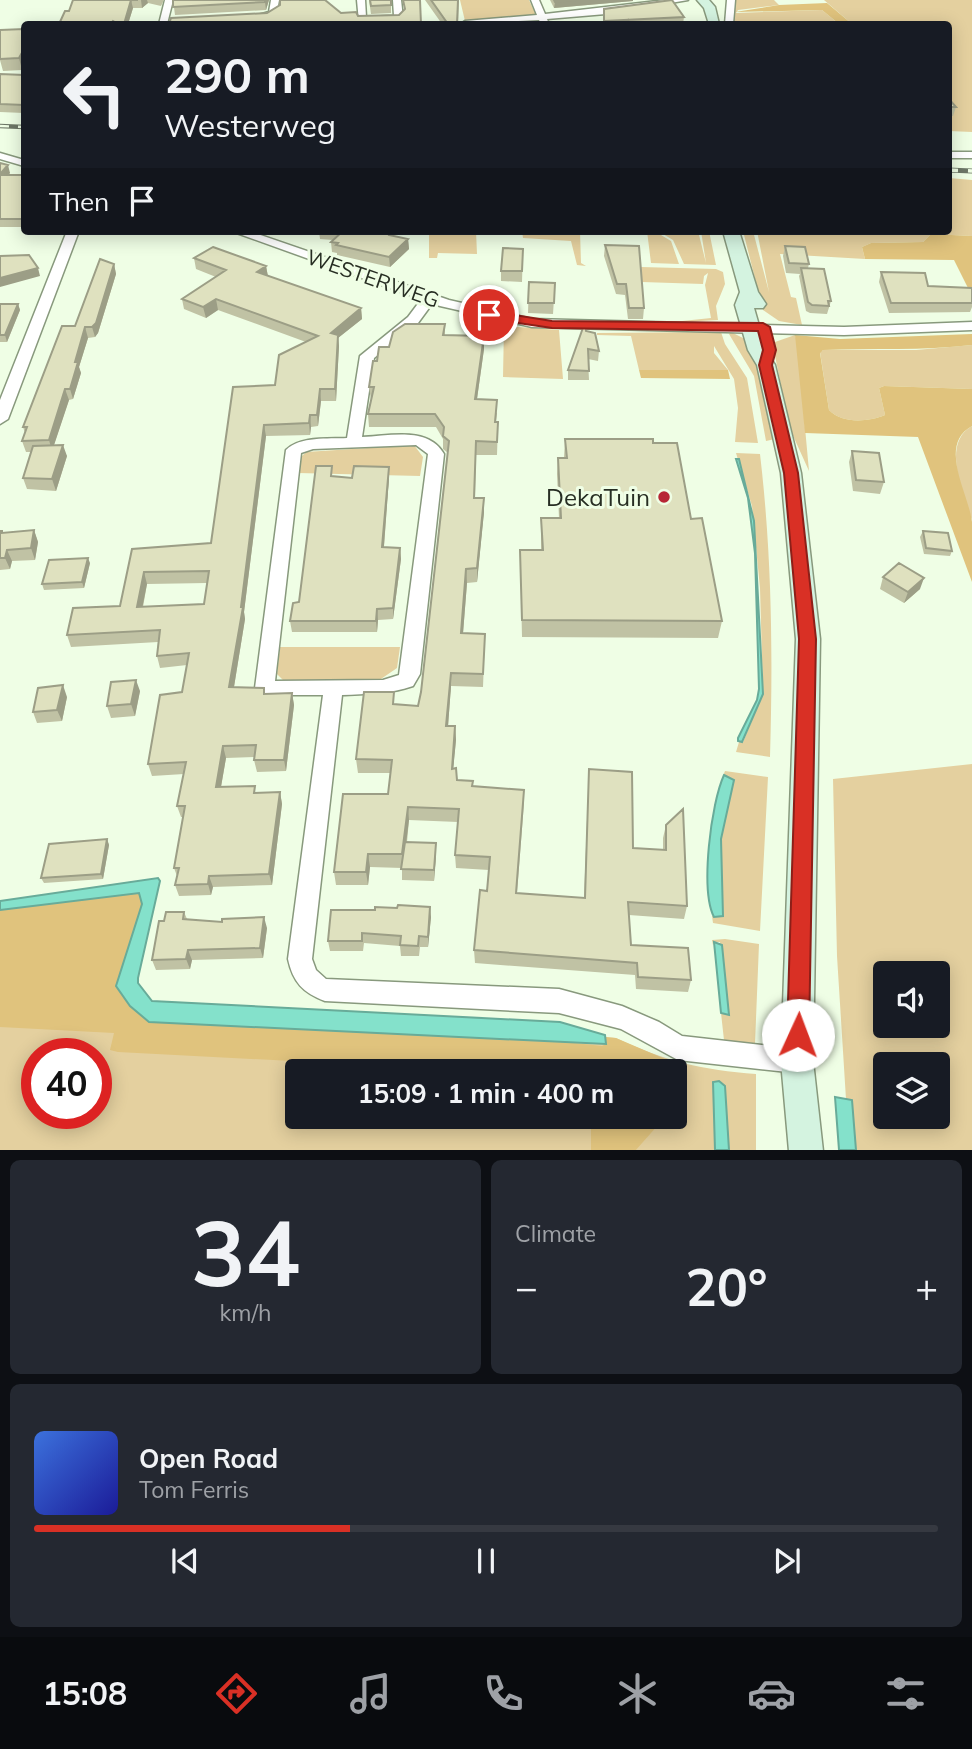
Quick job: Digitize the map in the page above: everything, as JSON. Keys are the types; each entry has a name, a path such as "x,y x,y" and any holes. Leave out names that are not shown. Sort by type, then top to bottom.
{"street":[{"path":"164,21 169,0"},
{"path":"244,18 271,15 274,12 275,0"},
{"path":"361,0 362,20 399,18 397,0"},
{"path":"535,0 544,21 684,0"},
{"path":"695,0 711,19"},
{"path":"703,0 709,7 711,19"},
{"path":"729,21 731,0"},
{"path":"952,155 972,155"},
{"path":"0,156 21,162"},
{"path":"0,419 71,235"},
{"name":"WESTERWEG","path":"249,235 430,298 519,321 564,325 875,331 972,326"},
{"path":"732,235 749,292 743,302 757,327 757,350 766,365 791,473 808,639 797,1061 806,1150"},
{"path":"354,441 367,356 412,320 422,308"},
{"path":"419,440 432,447 436,454 410,674 406,681 383,687 333,689 265,688 291,456 301,446 354,441 419,440"},
{"path":"333,689 300,958 302,974 311,985 325,990 559,1001 629,1020 678,1048 797,1061"}],"shaded area":[{"path":"460,0 529,0 536,15 465,21"},
{"path":"733,0 774,0 779,5 738,10 736,13 822,10 835,21 733,21 731,18 735,4"},
{"path":"824,0 972,0 972,132 952,131 952,21 848,21"},
{"path":"827,3 848,21 835,21 822,10 735,12 779,5"},
{"path":"952,178 972,180 972,236 952,235"},
{"path":"429,235 476,235 477,254 438,253 437,258 429,258"},
{"path":"523,235 580,235 581,263 586,266 577,265 571,241 523,238"},
{"path":"648,235 661,235 671,241 679,264 651,263"},
{"path":"665,235 699,235 706,263 702,235 710,235 716,265 684,264 673,240"},
{"path":"744,235 754,235 769,292 758,235 930,235 923,242 871,243 862,247 865,259 780,254 791,297 796,298 802,325 779,321 763,310"},
{"path":"930,235 972,236 972,296 954,260 865,259 862,247 871,243 923,242"},
{"path":"641,267 716,269 723,272 725,284 716,306 718,320 663,323 711,318 705,285 708,273 704,276 703,284 642,282"},
{"path":"504,326 559,330 563,379 503,377"},
{"path":"721,332 725,344 747,378 758,443 735,442 738,408 734,379 714,346 714,353 728,370 639,370 631,336 597,335 597,333"},
{"path":"731,332 745,339 754,352 775,439 766,441 754,376 729,334"},
{"path":"972,334 972,345 916,349 823,350 820,353 829,410 848,420 885,415 879,388 884,386 972,389 972,426 962,434 956,457 972,522 972,582 918,437 805,433 795,335 840,339"},
{"path":"795,335 809,471 790,429 774,351 775,342"},
{"path":"972,345 972,389 884,386 879,388 885,415 848,420 829,410 820,352 823,350 916,350"},
{"path":"639,370 728,370 730,379 641,378"},
{"path":"972,426 972,520 960,483 956,456 963,434"},
{"path":"414,445 423,457 420,476 298,473 300,458 306,452"},
{"path":"736,453 760,454 771,606 770,757 736,752 739,742 743,742 763,694 760,588 752,506"},
{"path":"280,647 400,647 397,668 378,681 284,681 277,674"},
{"path":"972,764 972,1150 856,1150 852,1100 846,1099 837,956 833,779"},
{"path":"725,771 768,777 760,931 713,923 712,916 723,916 721,839 734,780 723,776"},
{"path":"139,893 142,904 116,986 130,1006 149,1022 557,1041 602,1046 606,1044 606,1037 616,1038 665,1059 285,1061 118,1052 112,1050 114,1033 0,1027 0,910"},
{"path":"0,909 130,971 141,1002 616,1038 671,1059 285,1059 285,1129 687,1129 687,1064 756,1074 756,1150 729,1150 725,1086 714,1082 715,1150 0,1150"},
{"path":"712,940 759,944 755,1044 724,1040 721,1013 729,1015 720,942 713,945"},
{"path":"591,1129 655,1129 636,1150 591,1150"}],"water":[{"path":"736,459 739,459 754,521 763,694 742,742 738,741 738,738 757,700 759,689 755,553 748,498"},
{"path":"724,775 734,780 721,839 723,916 714,917 708,887 709,846 715,805"},
{"path":"158,878 160,881 138,978 138,983 152,1001 560,1022 605,1035 606,1044 149,1022 130,1006 116,986 142,904 139,893 0,910 0,901"},
{"path":"714,942 722,945 729,1015 721,1013"},
{"path":"719,1081 725,1086 729,1150 715,1150 713,1082"},
{"path":"835,1097 852,1100 856,1150 839,1150"}],"building":[{"path":"73,0 131,0 125,21 60,21 65,11 69,11"},
{"path":"173,0 265,0 265,2 173,7"},
{"path":"280,0 325,0 341,13 356,12 358,16 399,15 405,9 403,0 420,0 421,21 170,21 171,18 267,13 280,5"},
{"path":"370,0 391,0 391,5 371,6"},
{"path":"431,0 458,0 457,21 446,21"},
{"path":"672,0 684,17 604,21 604,9"},
{"path":"21,29 19,58 0,59 0,30"},
{"path":"0,74 21,75 21,105 0,104"},
{"path":"0,163 8,165 0,174"},
{"path":"0,175 21,175 21,219 0,219"},
{"path":"339,235 389,235 408,239 389,257 331,242"},
{"path":"605,245 639,246 644,308 629,308 626,284 617,284"},
{"path":"785,246 805,247 809,264 789,263"},
{"path":"213,247 266,266 257,272 361,308 331,333 338,335 335,389 320,389 317,415 310,415 309,423 264,425 243,607 229,687 264,688 264,694 292,693 284,760 254,760 256,745 223,746 216,787 255,786 254,793 280,792 269,874 209,876 208,884 175,885 179,868 174,868 185,806 177,806 186,762 148,764 160,695 182,692 189,653 157,656 160,630 67,635 73,608 120,606 132,549 211,543 233,387 275,385 279,355 318,336 216,299 203,307 182,299 226,270 194,258","holes":["209,571 204,604 137,607 144,572"]},
{"path":"503,248 523,249 522,271 501,271"},
{"path":"29,255 38,268 0,278 0,256"},
{"path":"100,259 114,264 96,323 92,327 85,327 70,389 65,389 49,440 22,441 27,427 23,427 62,326 75,326"},
{"path":"801,268 824,269 831,301 828,301 829,306 812,305 808,302"},
{"path":"881,272 925,273 928,286 972,288 972,303 891,303"},
{"path":"529,282 555,283 554,303 528,303"},
{"path":"0,304 18,304 5,335 0,335"},
{"path":"585,322 586,331 595,333 599,351 588,349 589,371 568,370"},
{"path":"405,324 445,324 443,335 484,336 475,399 497,400 497,442 476,441 474,498 484,498 477,568 466,569 461,633 485,634 483,674 451,673 446,726 455,726 452,769 456,768 457,780 473,781 472,786 524,790 516,893 585,898 589,769 632,772 633,848 666,850 666,825 683,809 687,906 628,902 631,945 688,948 691,980 638,977 637,963 474,950 480,890 487,891 490,857 455,855 459,809 408,807 402,854 368,854 366,872 334,872 343,794 388,794 392,760 356,759 364,692 394,692 393,704 418,706 421,692 449,441 443,436 444,427 435,414 368,414 374,387 369,387 373,361 377,361 379,347 389,347 393,332"},
{"path":"565,439 653,439 653,443 677,443 691,519 702,518 722,621 522,620 520,550 543,550 541,518 561,518 558,458 567,458"},
{"path":"63,445 52,479 23,478 33,446"},
{"path":"852,451 879,453 884,482 856,480"},
{"path":"316,466 332,466 331,476 352,478 354,466 389,467 382,547 400,548 393,608 377,609 376,621 290,621 293,603 299,602"},
{"path":"34,530 31,548 7,550 5,558 0,558 0,531"},
{"path":"923,531 948,533 952,551 926,548"},
{"path":"88,558 82,582 42,584 49,560"},
{"path":"899,563 924,578 908,592 883,577"},
{"path":"136,680 131,704 107,706 111,682"},
{"path":"63,685 57,710 33,712 38,688"},
{"path":"107,839 101,874 41,878 49,844"},
{"path":"405,842 436,843 434,870 401,869"},
{"path":"398,905 430,907 428,937 419,936 418,946 400,945 401,936 362,933 362,941 328,941 331,910 375,910 375,907 397,908"},
{"path":"166,912 184,912 183,919 222,922 222,919 264,917 260,948 188,950 186,959 152,960 159,921 164,921"}],"railway":[{"path":"0,126 21,127"},
{"path":"952,170 972,171"}],"place":[{"name":"DekaTuin","path":"664,497"}],"route":[{"path":"489,315 552,325 763,327 770,350 766,365 791,473 808,639 798,1035"}]}
